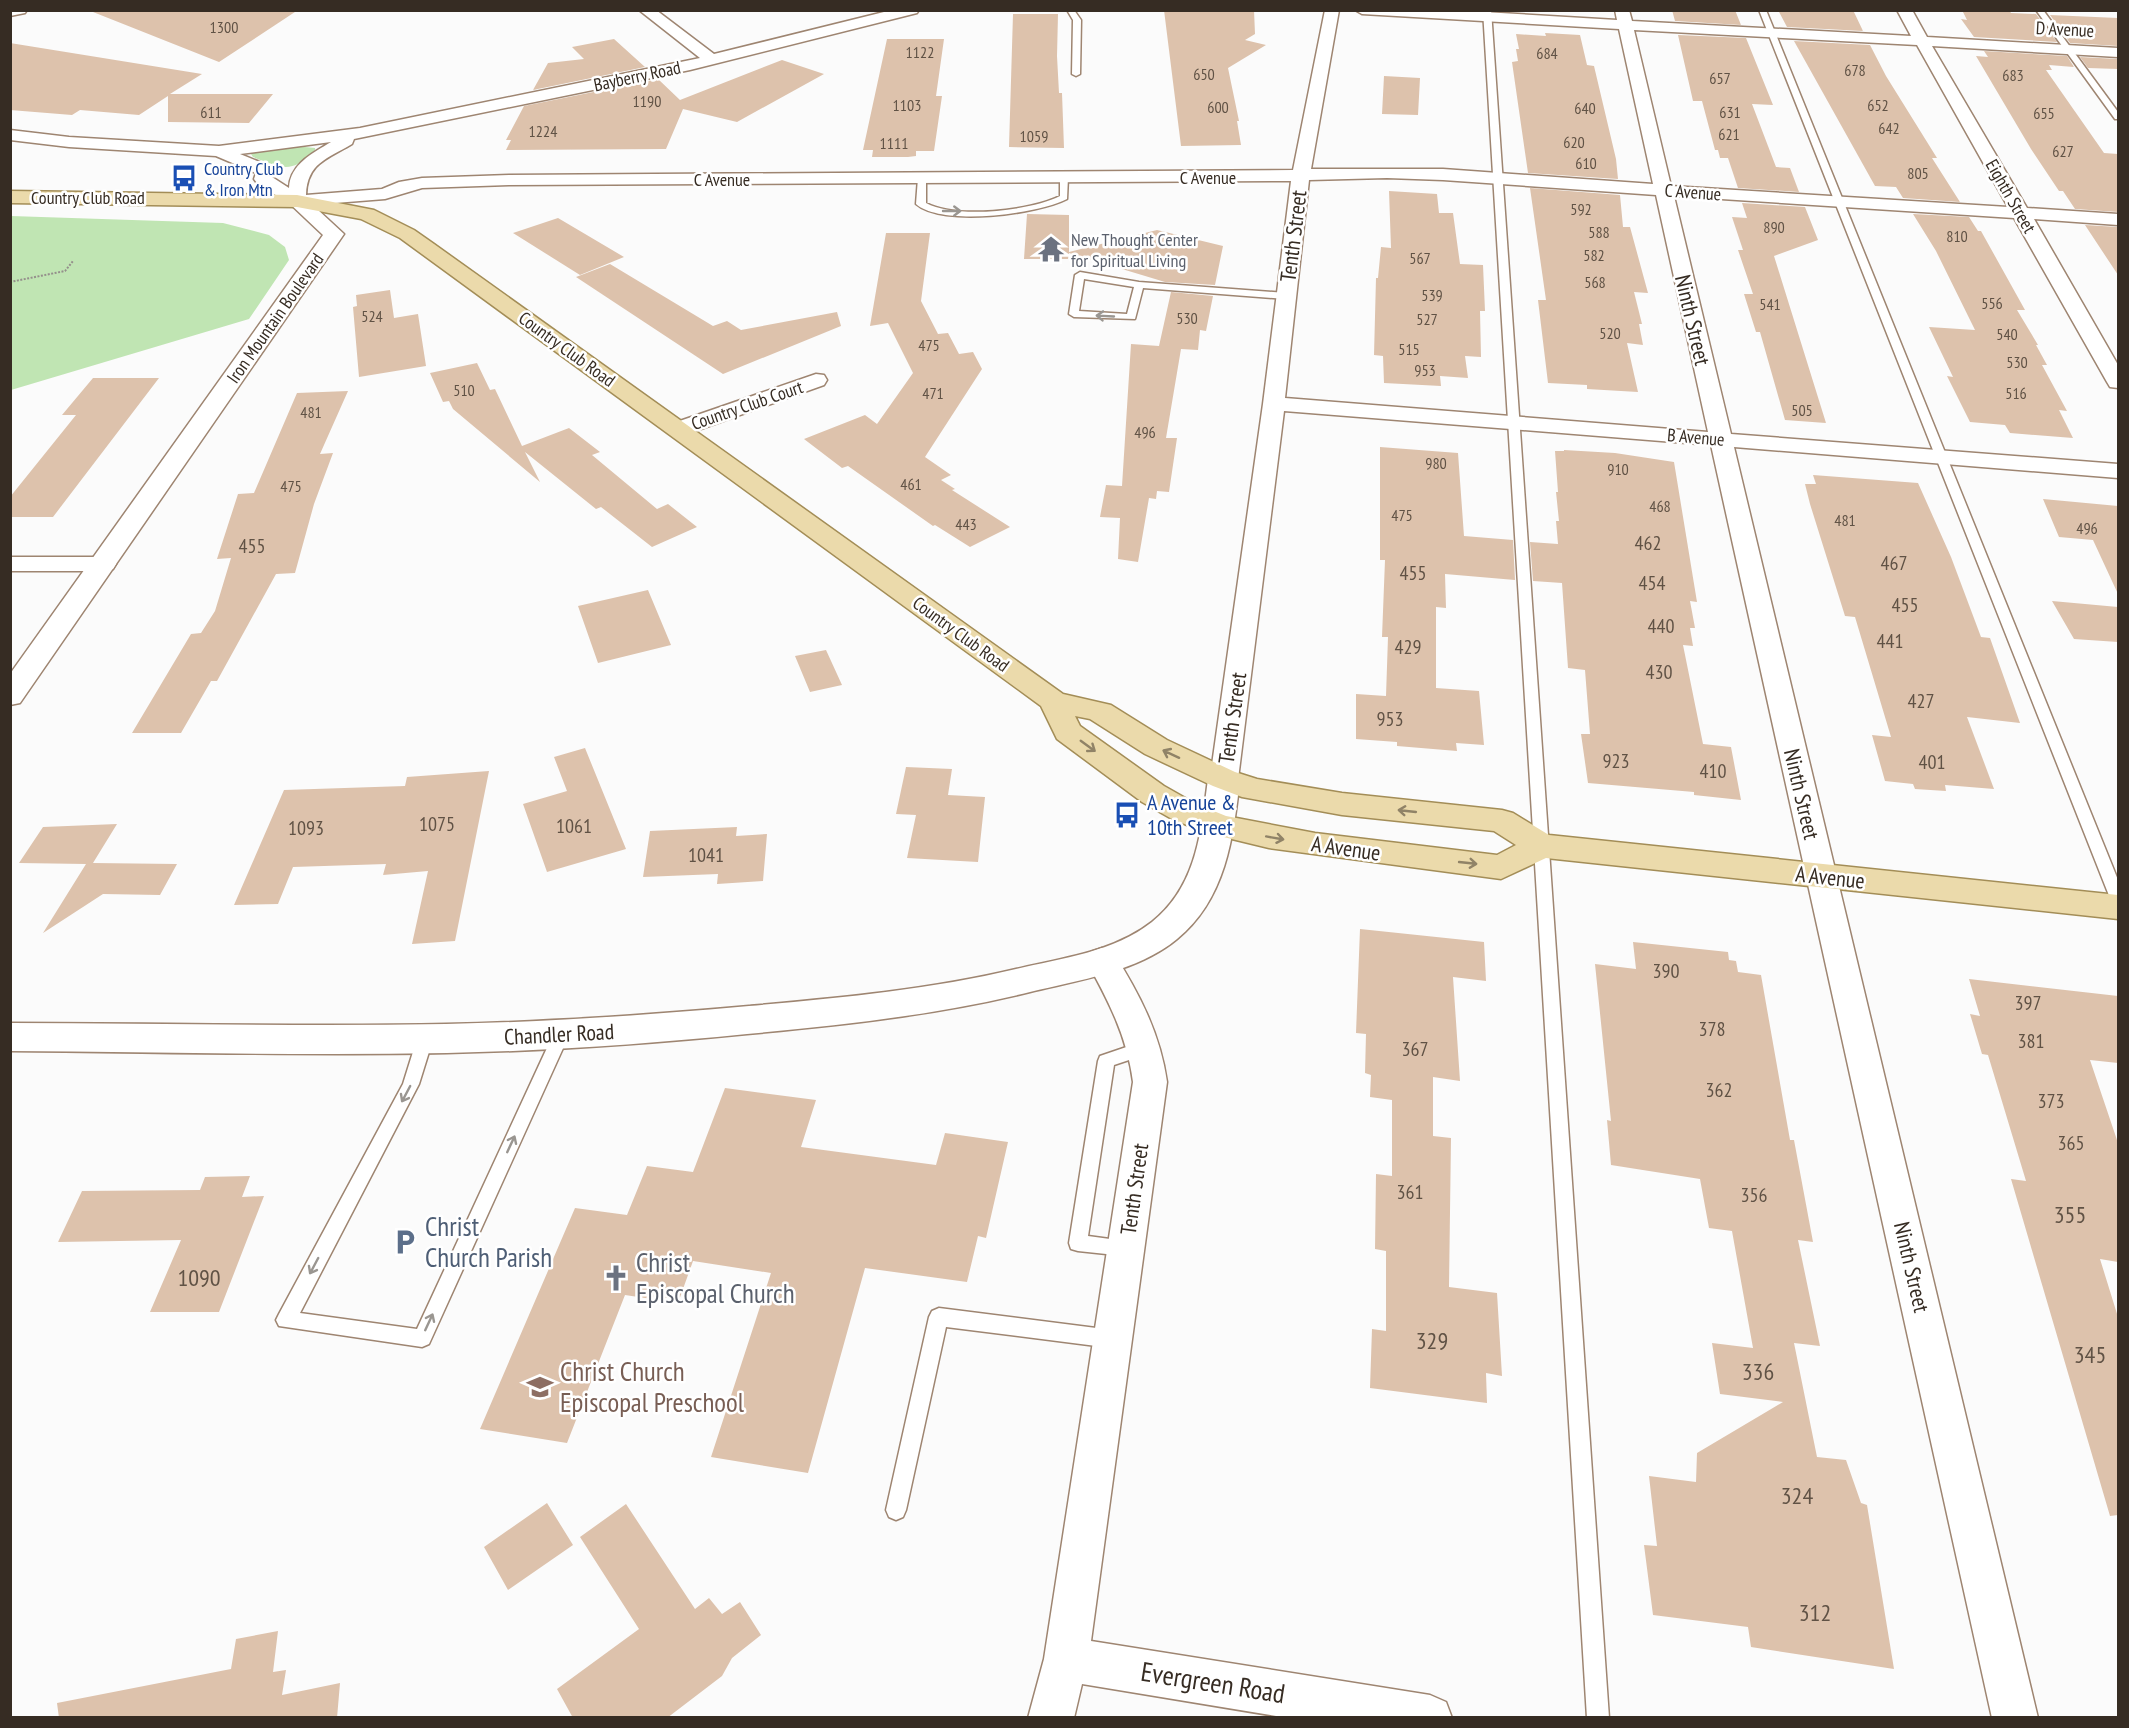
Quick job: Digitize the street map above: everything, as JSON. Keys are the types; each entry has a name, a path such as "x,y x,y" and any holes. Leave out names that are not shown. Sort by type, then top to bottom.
{"main road":[{"name":"Country Club Road","path":"10,197 297,201 367,214 407,234 1053,701 1100,712 1156,747 1224,778"},
{"name":"Country Club Road","path":"1053,701 1068,732 1153,794 1183,811 1218,825"},
{"name":"A Avenue","path":"1224,778 1281,795 1342,804 1502,821 1542,846 2118,907"},
{"name":"A Avenue","path":"1218,825 1269,837 1315,844 1501,867 1542,846"}],"street":[{"path":"10,12 20,10"},
{"path":"646,10 712,60"},
{"name":"Bayberry Road","path":"219,151 360,133 712,60 912,10"},
{"name":"Tenth Street","path":"1050,1718 1066,1659 1150,1082 1144,1048 1133,1012 1102,960 1123,954 1145,943 1182,914 1201,886 1212,861 1274,404 1301,175 1332,10"},
{"name":"D Avenue","path":"1362,10 1623,17 1771,33 2118,52"},
{"name":"Eighth Street","path":"1904,10 2118,382"},
{"name":"Ninth Street","path":"1623,17 2015,1718"},
{"name":"Bayberry Road","path":"297,201 298,178 310,162 360,133"},
{"name":"Iron Mountain Boulevard","path":"10,135 69,142 219,151 266,171 263,179 297,201 334,234 10,696"},
{"name":"C Avenue","path":"297,201 385,194 405,186 462,181 1417,174 2118,219"},
{"name":"Country Club Court","path":"679,429 816,380"},
{"name":"B Avenue","path":"1274,404 2118,471"},
{"path":"10,564 104,564"},
{"name":"Chandler Road","path":"10,1037 425,1039 561,1035 670,1028 847,1011 993,989 1102,960"},
{"name":"Evergreen Road","path":"1066,1659 1430,1718"}],"lane":[{"path":"1070,10 1077,20 1076,75"},
{"path":"1761,10 2118,898"},
{"path":"2039,10 2118,117"},
{"path":"1487,14 1598,1718"},
{"path":"922,178 921,204 936,211 1020,212 1055,204 1064,197 1064,177"},
{"path":"1139,285 1131,317 1074,314 1080,275 1139,285 1286,296"},
{"path":"425,1039 411,1084 286,1320 422,1338 561,1035"},
{"path":"896,1510 939,1317 1113,1339"}],"path":[{"path":"10,282 65,271 73,261"}],"green space":[{"path":"295,146 315,148 315,150 299,163 286,167 263,161 251,154 254,151"},
{"path":"11,216 223,223 269,235 285,247 289,260 249,319 11,390"}],"building":[{"path":"94,10 298,10 219,62 93,12"},
{"path":"1164,10 1254,10 1255,34 1245,40 1266,45 1228,68 1239,121 1237,121 1241,145 1181,146"},
{"path":"1672,10 1735,10 1741,25 1675,21"},
{"path":"1778,10 1853,10 1863,31 1787,27"},
{"path":"1962,10 2009,10 2011,13 2036,14 2057,42 1974,37 1961,19 1967,20"},
{"path":"1013,14 1058,14 1057,56 1059,93 1062,93 1064,148 1009,147"},
{"path":"2050,15 2118,18 2118,46 2070,43"},
{"path":"1545,33 1580,35 1587,65 1594,66 1616,159 1618,179 1528,173 1512,62 1518,61 1516,49 1519,49 1516,34 1546,36"},
{"path":"1678,35 1746,38 1773,105 1752,104 1776,167 1790,168 1799,192 1738,188 1728,158 1720,158 1718,150 1715,150 1702,101 1693,101"},
{"path":"614,39 645,67 533,90 548,63 584,59 572,47"},
{"path":"887,39 944,39 936,96 942,96 934,151 916,151 916,156 908,157 872,157 873,150 863,150"},
{"path":"1794,41 1870,45 1886,76 1937,158 1932,158 1960,202 1903,198 1896,187 1875,186"},
{"path":"10,43 202,74 170,94 273,94 249,123 168,122 168,96 139,115 80,110 72,115 10,110"},
{"path":"1984,51 2067,56 2074,67 2049,65 2052,70 2046,70 2104,153 2118,154 2118,212 2075,209 2063,191 2059,191 2031,149 1976,56 1988,57"},
{"path":"2080,57 2118,59 2118,69 2088,68"},
{"path":"782,60 824,74 737,122 683,109 666,149 506,150 511,140 506,140 524,106 658,79 680,100"},
{"path":"1384,76 1420,78 1418,115 1382,114"},
{"path":"1530,188 1620,195 1623,227 1630,227 1648,293 1634,292 1642,324 1639,324 1643,345 1627,343 1638,392 1587,389 1587,385 1548,383 1538,300 1546,300"},
{"path":"1389,191 1437,194 1439,213 1453,213 1460,264 1483,265 1485,311 1480,311 1481,357 1465,356 1468,378 1440,376 1441,386 1384,383 1383,356 1374,355 1376,278 1378,278 1381,247 1391,248"},
{"path":"1742,203 1805,207 1818,240 1774,256 1826,423 1785,420 1760,332 1756,332 1744,294 1753,294 1738,250 1743,250 1732,217 1747,218"},
{"name":"New Thought Center for Spiritual Living","path":"1027,214 1069,215 1069,252 1157,230 1223,246 1215,285 1165,282 1069,253 1068,259 1024,259"},
{"path":"1913,214 1969,217 1978,231 1981,231 2025,310 2017,310 2047,365 2042,365 2067,411 2059,410 2073,438 2010,433 2005,425 1970,422 1947,376 1953,377 1929,327 1975,330 1936,251"},
{"path":"558,218 624,257 580,275 513,233"},
{"path":"2085,225 2118,227 2118,275"},
{"path":"886,233 930,233 921,301 938,334 948,333 959,354 973,352 982,369 925,457 951,475 941,480 955,489 952,490 1010,527 970,547 935,525 933,526 848,466 842,468 804,439 865,415 877,424 913,373 888,323 870,326"},
{"path":"610,264 713,326 727,321 741,330 837,312 841,326 723,374 576,277"},
{"path":"390,290 394,318 418,314 426,366 359,377 353,307 357,306 356,295"},
{"path":"1171,292 1213,296 1206,331 1200,330 1198,350 1181,349 1166,438 1177,438 1169,492 1157,491 1156,499 1149,498 1138,562 1118,559 1120,518 1100,517 1106,485 1122,486 1131,344 1159,346"},
{"path":"477,363 490,390 495,389 522,446 569,428 600,452 592,455 657,509 668,504 697,527 652,547 601,507 596,509 525,452 540,482 453,409 449,401 443,402 430,373"},
{"path":"93,378 159,378 53,517 10,517 10,497 76,415 62,415"},
{"path":"348,391 320,454 333,453 314,504 295,573 276,574 217,681 211,681 181,733 132,733 191,634 201,633 215,611 231,558 217,559 238,494 254,493 297,393"},
{"path":"1380,447 1458,453 1464,536 1513,540 1515,580 1445,574 1446,608 1436,607 1436,688 1479,691 1484,745 1456,743 1457,751 1397,746 1397,742 1356,739 1356,694 1386,696 1388,637 1382,637 1385,560 1380,560"},
{"path":"1555,451 1615,453 1674,462 1697,602 1690,601 1695,628 1690,628 1693,646 1683,645 1703,744 1731,747 1741,800 1694,795 1694,792 1588,783 1581,734 1590,734 1585,670 1568,668 1562,583 1533,581 1530,542 1558,544"},
{"path":"1813,475 1918,483 1951,557 1981,637 1990,638 2020,723 1967,717 1994,789 1945,785 1946,791 1915,789 1913,784 1885,781 1872,735 1891,737 1855,617 1845,616 1810,504 1805,484 1816,484"},
{"path":"2043,499 2118,506 2118,594 2093,540 2059,537"},
{"path":"648,590 671,645 598,663 578,606"},
{"path":"2052,601 2118,607 2118,642 2074,639"},
{"path":"826,650 842,685 810,692 795,656"},
{"path":"585,748 626,849 547,872 523,804 567,791 554,757"},
{"path":"906,767 952,769 948,795 985,797 978,862 907,858 916,815 896,814"},
{"path":"489,771 455,941 412,944 428,871 383,875 386,864 293,867 278,904 234,905 284,790 405,786 407,777"},
{"path":"117,824 93,863 177,864 160,895 103,894 43,933 86,864 19,863 43,827"},
{"path":"737,827 736,836 767,834 763,881 717,884 718,874 643,877 650,831"},
{"path":"1360,929 1484,942 1486,981 1453,977 1460,1081 1433,1077 1433,1136 1451,1138 1449,1287 1497,1293 1502,1376 1486,1373 1487,1403 1370,1388 1372,1329 1386,1331 1386,1251 1375,1249 1376,1174 1392,1176 1392,1100 1370,1097 1371,1075 1365,1073 1366,1034 1356,1033"},
{"path":"1633,942 1728,952 1729,960 1736,961 1738,972 1761,975 1790,1140 1794,1140 1813,1242 1798,1240 1820,1346 1794,1343 1817,1457 1846,1460 1861,1503 1867,1505 1894,1669 1751,1647 1748,1627 1653,1615 1644,1545 1657,1546 1649,1476 1696,1482 1697,1453 1783,1402 1720,1394 1712,1343 1753,1348 1732,1231 1709,1228 1700,1179 1611,1165 1607,1120 1611,1121 1595,964 1636,969"},
{"path":"1969,979 2118,996 2118,1063 2090,1060 2118,1143 2118,1262 2100,1259 2118,1317 2118,1515 2110,1516 2011,1179 2026,1181 1988,1055 1982,1054 1970,1014 1980,1016"},
{"name":"Christ Episcopal Church","path":"725,1088 816,1100 801,1147 936,1165 945,1133 1008,1142 986,1238 978,1236 967,1282 865,1268 808,1473 711,1457 771,1273 693,1261 678,1303 625,1295 567,1443 480,1429 575,1208 627,1215 647,1166 693,1172"},
{"path":"250,1176 242,1197 264,1196 219,1312 150,1312 181,1240 58,1242 82,1191 200,1190 205,1177"},
{"path":"547,1503 573,1545 508,1590 484,1547"},
{"path":"626,1504 695,1609 709,1598 722,1614 740,1602 761,1635 732,1658 722,1676 667,1718 573,1718 557,1689 639,1629 580,1537"},
{"path":"278,1631 273,1672 286,1670 282,1695 340,1683 337,1718 59,1718 57,1703 231,1669 236,1639"}],"place":[{"name":"Country Club & Iron Mtn","path":"184,178"},
{"name":"New Thought Center for Spiritual Living","path":"1051,249"},
{"name":"A Avenue & 10th Street","path":"1127,815"},
{"name":"Christ Church Parish","path":"405,1242"},
{"name":"Christ Episcopal Church","path":"616,1278"},
{"name":"Christ Church Episcopal Preschool","path":"540,1387"}]}
